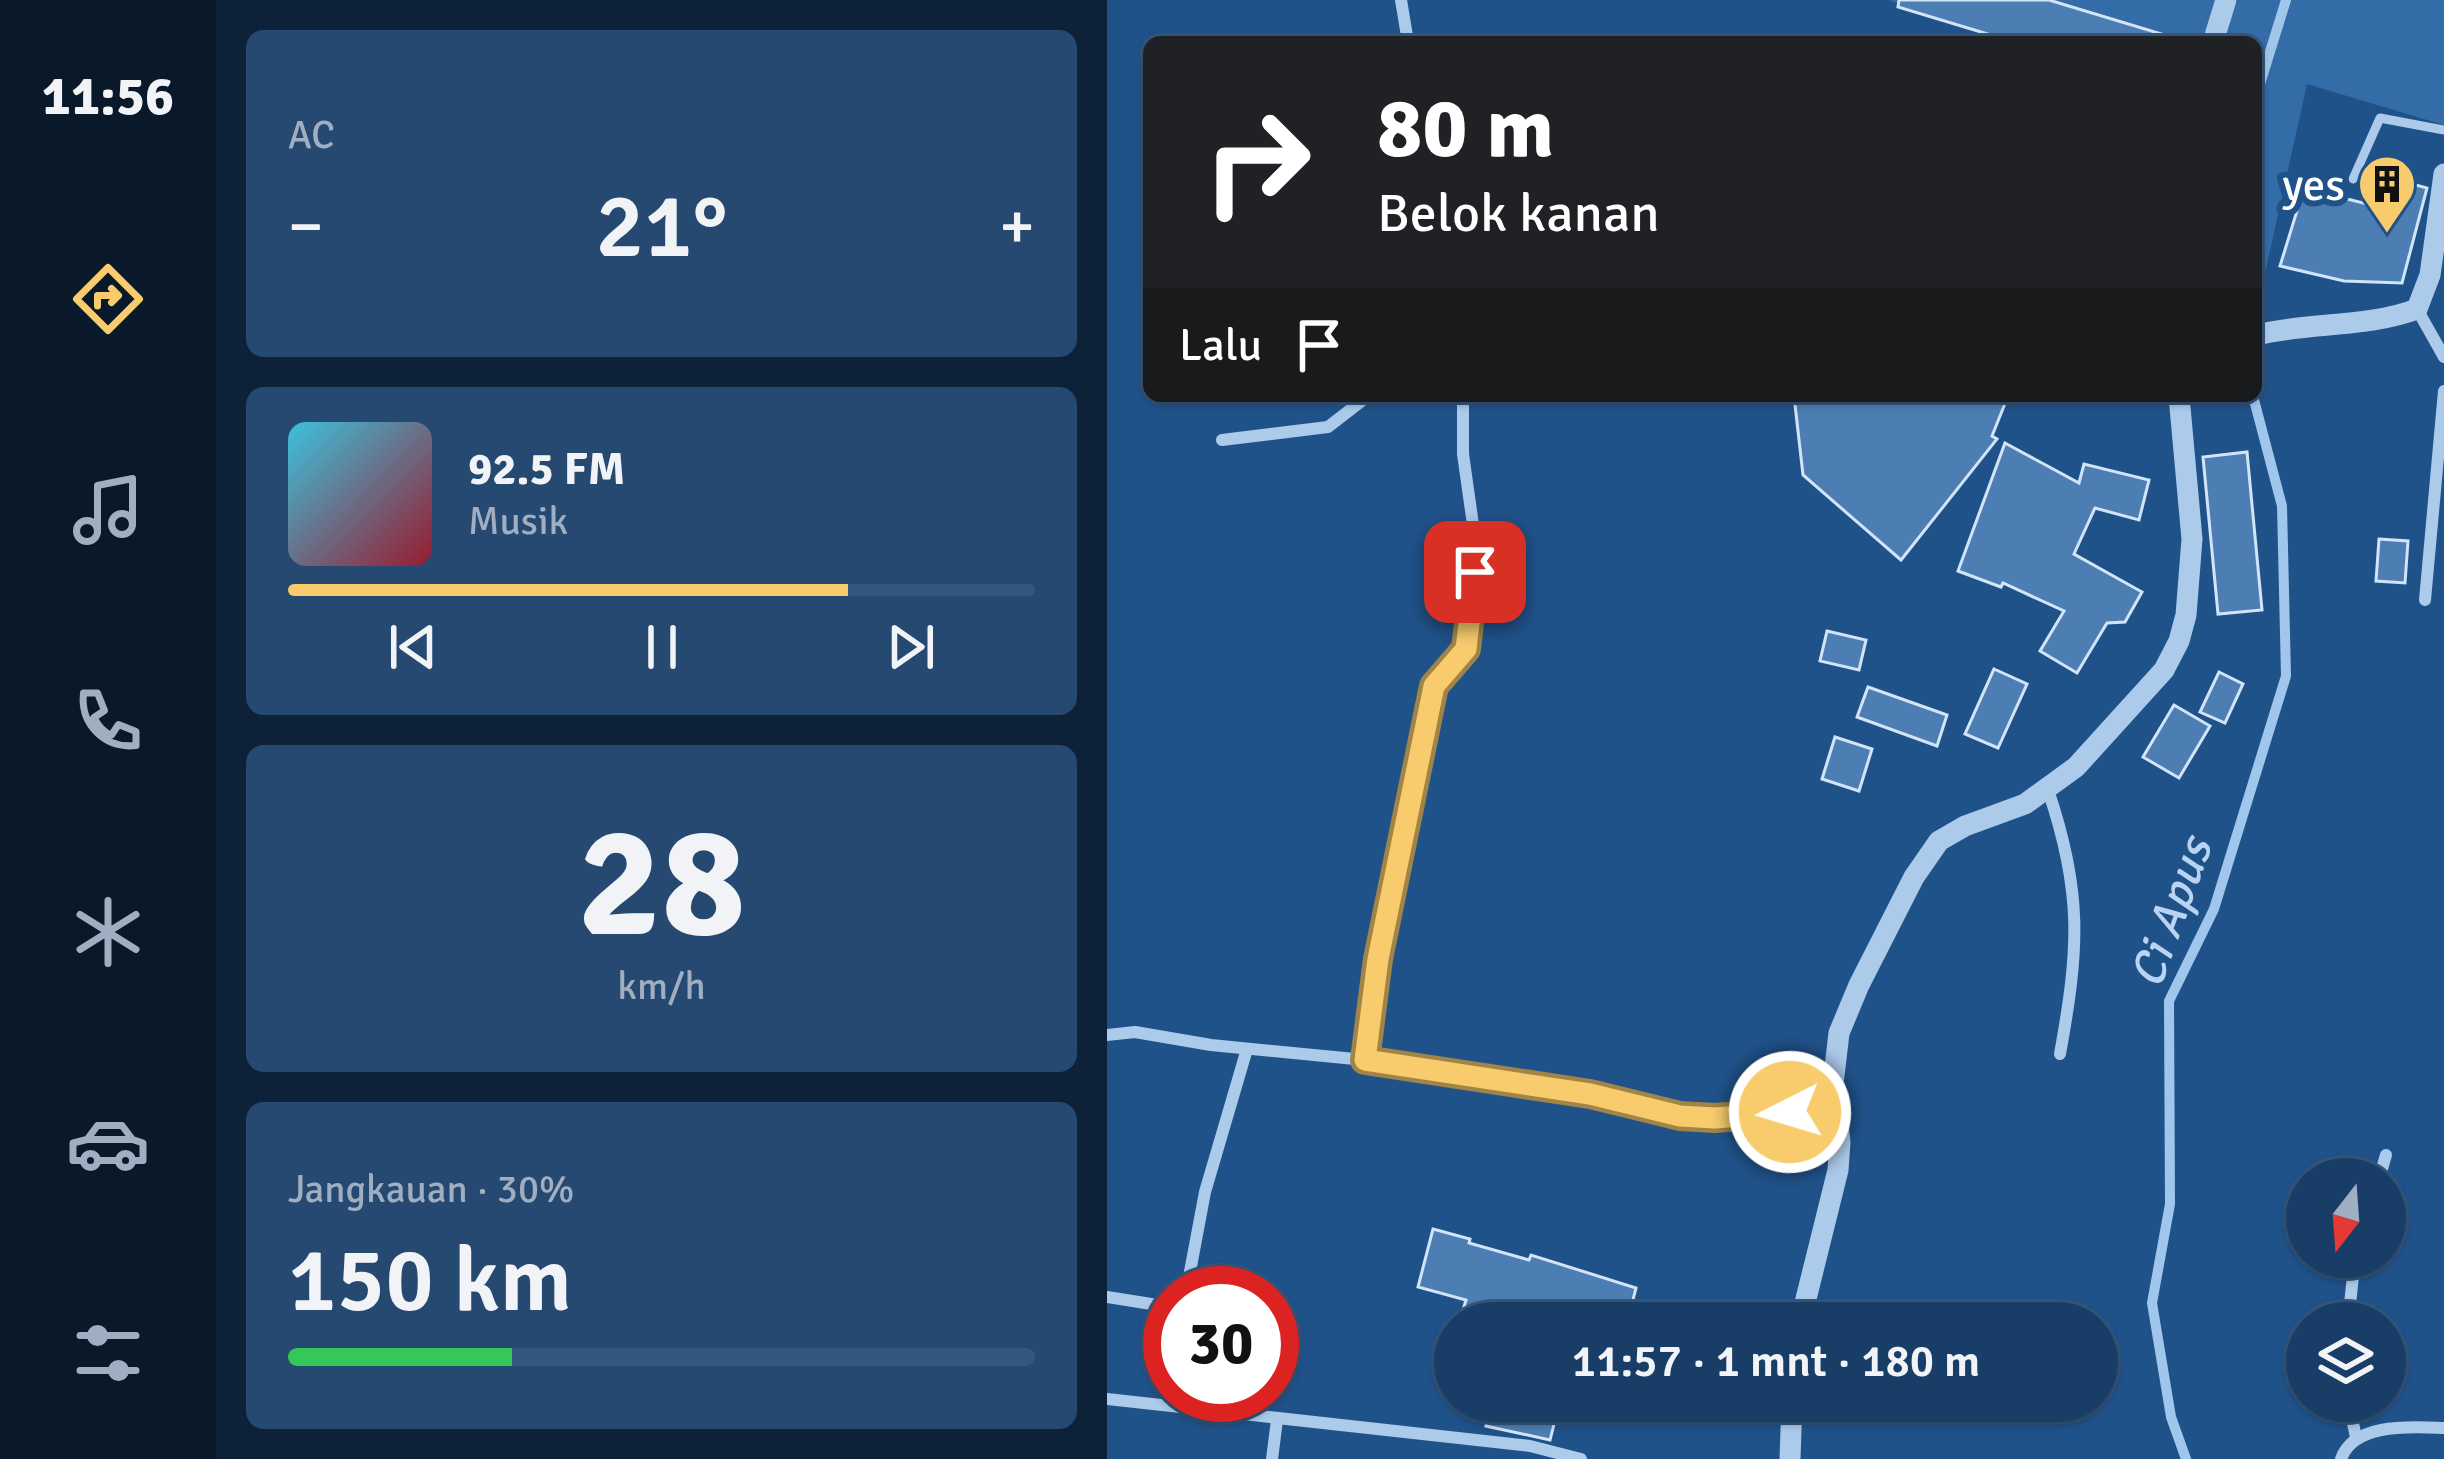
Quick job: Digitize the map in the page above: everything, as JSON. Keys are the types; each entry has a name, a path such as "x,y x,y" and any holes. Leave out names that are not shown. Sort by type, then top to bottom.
{"street":[{"path":"1401,0 1407,36"},
{"path":"2215,36 2226,0"},
{"path":"2262,334 2417,310 2437,279 2444,174"},
{"path":"2417,310 2444,357"},
{"path":"2425,600 2444,391"},
{"path":"1222,440 1328,427 1360,402"},
{"path":"1365,1060 1378,959 1434,686 1466,649 1475,598 1476,547 1463,454 1463,402"},
{"path":"1805,1302 1838,1170 1834,1059 1848,1008 1929,852 1949,834 2048,790 2105,739 2164,670 2179,641 2186,615 2192,539 2180,402"},
{"path":"2048,790 2071,874 2077,931 2060,1054"},
{"path":"1107,1035 1135,1032 1365,1060 1590,1094 1680,1116 1837,1111"},
{"path":"1191,1266 1205,1192 1247,1049"},
{"path":"1107,1298 1143,1303"},
{"path":"1107,1399 1143,1400"},
{"path":"1272,1459 1277,1422"},
{"path":"1296,1422 1530,1446 1575,1458"},
{"path":"1790,1459 1791,1422"},
{"path":"2353,1422 2356,1438"},
{"path":"2341,1459 2345,1446 2356,1438 2405,1427 2444,1428"}],"lane":[{"path":"2353,179 2380,118 2444,130"}],"shaded area":[{"path":"1888,0 2227,0 2216,36 1999,36"},
{"path":"2238,0 2444,0 2444,125 2307,84 2262,271 2262,36 2221,36"}],"building":[{"path":"1899,0 2049,0 2165,35 1994,36 1898,7"},
{"path":"2376,174 2427,188 2402,283 2344,281 2280,266 2304,188 2367,204"},
{"path":"1795,402 2006,402 1992,436 1997,439 1901,560 1803,475"},
{"path":"2005,443 2079,483 2084,464 2149,480 2139,520 2095,508 2074,554 2142,592 2125,622 2107,623 2077,673 2040,651 2064,611 2003,583 2001,587 1958,571"},
{"path":"2247,452 2262,610 2218,614 2203,457"},
{"path":"2379,539 2408,541 2405,583 2376,581"},
{"path":"1827,631 1866,640 1859,670 1820,661"},
{"path":"1994,669 2027,684 1998,748 1965,734"},
{"path":"2219,672 2243,684 2225,723 2200,712"},
{"path":"1868,687 1947,715 1937,746 1857,717"},
{"path":"2174,705 2210,726 2179,778 2143,757"},
{"path":"1835,737 1872,749 1859,791 1822,779"},
{"path":"1433,1229 1636,1288 1632,1302 1465,1302 1418,1287"},
{"path":"1487,1422 1555,1422 1550,1440 1486,1426"}],"waterway":[{"name":"Ci Apus","path":"2262,78 2286,0"},
{"name":"Ci Apus","path":"2186,1459 2171,1417 2152,1303 2170,1204 2169,1001 2214,909 2286,676 2282,506 2255,402"}],"place":[{"name":"yes","path":"2387,235"}],"route":[{"path":"1475,572 1466,649 1434,686 1378,959 1365,1060 1590,1094 1680,1116 1790,1112"}]}
